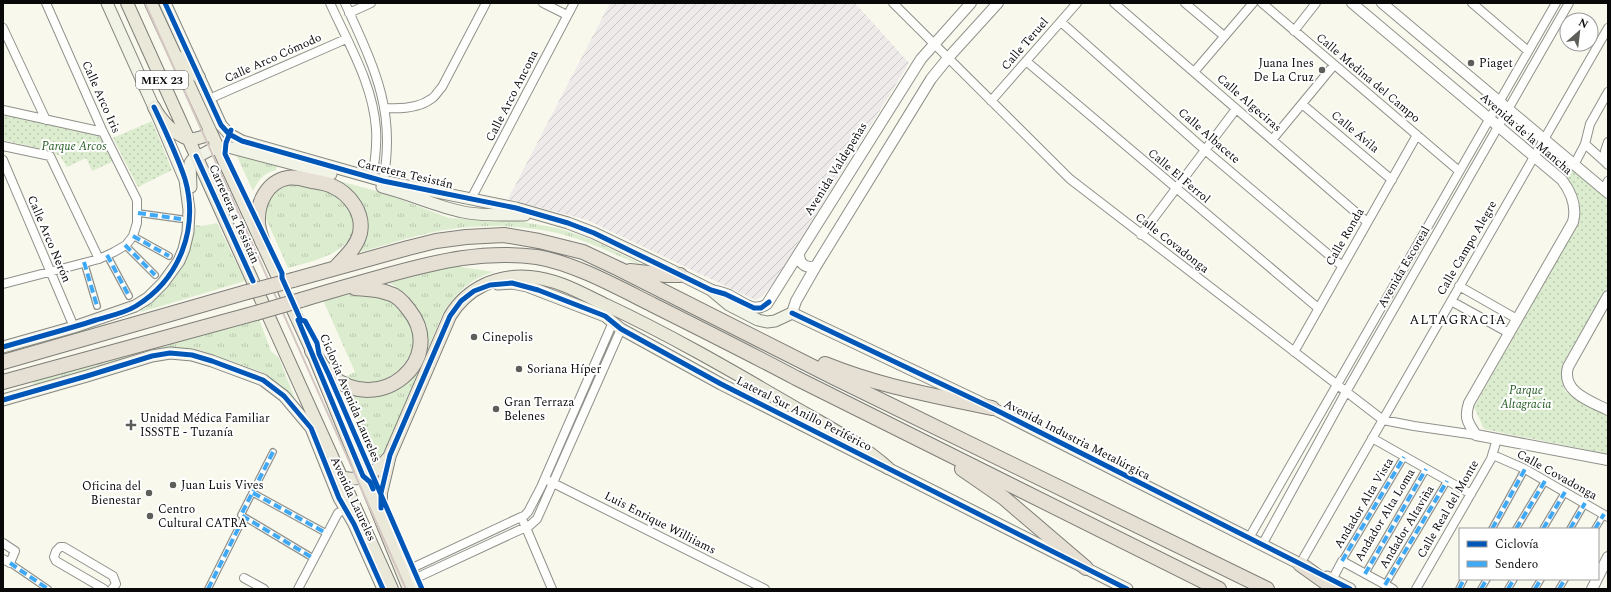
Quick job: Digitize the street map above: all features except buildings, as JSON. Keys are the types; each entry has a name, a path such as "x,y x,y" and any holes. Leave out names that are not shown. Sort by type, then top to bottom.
{"highway":[{"path":"263,243 258,224 258,211 260,202 273,185 287,178 295,177 332,186 352,201 361,224 360,232 354,246 336,267"},
{"path":"3,362 336,267 436,241 466,237 504,235 539,241 583,252 619,269 757,339 1267,589"},
{"path":"3,382 262,314 341,288 444,260 504,254 539,258 601,279 1219,589"},
{"path":"619,269 647,273 680,275"},
{"path":"312,351 329,374 339,382 352,389 370,391 383,389 399,381 409,372 416,361 420,348 420,333 416,318 404,303 390,293 374,289 341,288"},
{"path":"757,339 777,344 845,372 871,380 992,408"},
{"path":"3,359 37,352"},
{"path":"797,378 975,477 1004,498 1086,568"},
{"path":"1300,564 1333,584"}],"main road":[{"path":"3,347 74,327 135,306 153,293 172,273 184,249 188,232 189,210 185,180 107,3"},
{"name":"Carretera a Tesistán","path":"127,3 189,139 262,314"},
{"name":"Carretera a Tesistán","path":"151,3 210,134 263,243 312,351"},
{"name":"Carretera Tesistán","path":"168,4 221,125 232,136 242,141 372,178 516,208 544,216 594,233 711,290"},
{"path":"174,54 199,77"},
{"path":"154,107 166,123 176,132 189,139 204,137 210,134"},
{"path":"189,210 192,201 190,163 196,156 210,150 228,147 390,189 439,206 464,212 544,216"},
{"path":"381,508 381,493 390,455 450,316 455,308 468,295 489,282 510,277 536,278 565,285 632,317 698,351 864,448 888,468"},
{"name":"Lateral Sur Anillo Periférico","path":"468,295 490,285 504,283 519,284 605,316 617,325 721,384 1127,589"},
{"path":"711,290 729,305 763,322 775,321 792,313"},
{"name":"Avenida Industria Metalúrgica","path":"792,313 992,408 1300,564"},
{"name":"Avenida Laureles","path":"262,314 298,381 392,589"},
{"name":"Avenida Laureles","path":"312,351 363,476 413,582"},
{"name":"Avenida Laureles","path":"3,400 152,356 170,354 192,355 226,365 263,380 276,388 310,428 339,498 354,524 383,589"},
{"path":"298,381 310,428"},
{"path":"341,477 355,480 379,468 390,455"},
{"name":"Avenida Laureles","path":"363,476 370,482 413,582"},
{"path":"1333,584 1350,589"}],"street":[{"name":"Calle Arco Iris","path":"46,3 103,132 137,200 138,213"},
{"path":"330,3 364,78 374,114 376,130 372,178"},
{"path":"345,3 376,72 385,108 388,129 388,148 384,181"},
{"path":"349,13 371,3"},
{"path":"385,108 402,109 431,99 442,87 486,3"},
{"path":"543,3 567,15"},
{"name":"Calle Arco Ancona","path":"472,199 574,3"},
{"name":"Calle Covadonga","path":"893,3 1070,180 1383,420 1476,435"},
{"name":"Avenida Valdepeñas","path":"711,290 729,296 754,308 761,308 769,302 910,76 933,44 971,3"},
{"path":"792,313 796,301 816,266 931,79 998,3"},
{"name":"Calle Teruel","path":"991,101 1077,3"},
{"name":"Calle Algeciras","path":"1114,3 1368,222"},
{"path":"1185,3 1224,36"},
{"path":"1194,72 1253,3"},
{"name":"Calle Medina del Campo","path":"1262,3 1459,171"},
{"path":"1294,31 1316,3"},
{"name":"Avenida de la Mancha","path":"1352,3 1562,180 1568,188 1573,200 1575,216 1572,222 1469,403 1466,416 1476,435"},
{"name":"Avenida de la Mancha","path":"1382,3 1544,138 1574,165 1607,188"},
{"path":"1472,3 1528,51"},
{"name":"Avenida Escoreal","path":"1262,545 1346,392 1569,3"},
{"name":"Avenida Escoreal","path":"1249,538 1528,51 1552,5"},
{"name":"Calle Albacete","path":"1061,22 1206,150 1342,266"},
{"path":"3,28 46,120"},
{"name":"Calle Campo Alegre","path":"1300,564 1608,28"},
{"name":"Calle Arco Cómodo","path":"209,99 346,39"},
{"name":"Calle El Ferrol","path":"1026,61 1318,308"},
{"path":"1272,140 1334,65"},
{"path":"1574,165 1584,144 1590,124 1608,92"},
{"name":"Calle Ávila","path":"1302,104 1392,180"},
{"path":"1142,235 1236,109"},
{"path":"3,110 103,132"},
{"name":"Calle Ronda","path":"1294,352 1417,135"},
{"path":"1606,163 1604,151 1608,142"},
{"path":"1584,144 1606,163"},
{"path":"3,146 50,156 103,257 129,296"},
{"name":"Calle Arco Nerón","path":"3,160 74,327"},
{"path":"3,284 103,257 114,252 125,245 133,236 138,213 181,219"},
{"path":"133,236 170,256"},
{"path":"125,245 155,275"},
{"path":"799,254 800,260 804,265 810,267 816,266"},
{"path":"84,262 97,306"},
{"path":"1459,286 1517,319"},
{"path":"1608,296 1568,366 1567,372 1569,383 1577,393 1608,410"},
{"path":"1451,301 1510,333"},
{"path":"413,582 521,517 522,519 528,512 545,479 581,395 617,325"},
{"path":"413,582 528,527 538,518 590,399 617,325"},
{"path":"581,395 590,399"},
{"path":"1476,435 1608,460"},
{"path":"1372,438 1471,494"},
{"name":"Calle Real del Monte","path":"1416,589 1493,454 1497,439"},
{"path":"208,589 273,452"},
{"name":"Calle Covadonga","path":"1493,454 1525,469 1606,515"},
{"name":"Andador Alta Vista","path":"1342,561 1404,456"},
{"name":"Andador Alta Loma","path":"1365,574 1426,469"},
{"path":"1493,528 1525,469"},
{"name":"Luis Enrique Williiams","path":"545,479 765,589"},
{"name":"Andador Altaviña","path":"1385,585 1447,481"},
{"path":"1517,528 1545,481"},
{"path":"1544,528 1565,492"},
{"path":"253,493 326,533"},
{"path":"1571,528 1585,504"},
{"path":"298,589 326,533 338,513 346,509"},
{"path":"1596,528 1606,515"},
{"path":"242,516 313,558"},
{"path":"521,517 552,589"},
{"path":"3,544 15,551 6,561 48,589"},
{"path":"104,589 95,587 56,561 54,557 56,551 60,547 64,547 113,576 116,584 112,589"},
{"path":"1599,576 1608,557"},
{"path":"1333,584 1342,561 1393,589"},
{"path":"244,578 264,589"},
{"path":"1459,589 1464,580"},
{"path":"1481,589 1486,580"},
{"path":"1508,589 1513,580"},
{"path":"1535,589 1540,580"},
{"path":"1559,589 1564,580"},
{"path":"1592,589 1597,580"}],"shaded area":[{"path":"610,3 855,3 909,63 771,286 762,297 755,300 587,220 508,199"}],"green space":[{"name":"Parque Arcos","path":"3,113 100,134 114,161 92,171 86,158 67,167 60,156 47,150 3,140"},
{"path":"152,121 172,170 138,187 113,138"},
{"name":"Parque Altagracia","path":"1546,145 1608,200 1608,286 1562,365 1565,391 1608,416 1608,454 1484,429 1474,407 1577,225 1579,200 1561,173 1539,155"},
{"path":"235,152 278,164 276,170 268,173 262,178 253,191"},
{"path":"339,181 384,193 449,218 517,221 558,228 593,240 647,267 568,236 554,232 510,226 465,227 439,231 360,252 357,249 358,199 353,192"},
{"path":"291,182 321,186 337,192 350,208 353,225 351,236 345,245 335,252 288,268 264,214 266,203 276,189"},
{"path":"217,223 245,281 141,312 140,309 152,301 170,283 177,273 188,251 196,225 202,226"},
{"path":"449,265 494,272 477,278 470,283 457,294 442,315 392,435 384,452 375,461 344,388 393,389 425,331 416,306 400,289 384,280"},
{"path":"358,293 390,297 412,324 414,344 411,354 400,369 383,381 372,383 349,380 347,376 355,372 323,300"},
{"path":"259,319 271,351 279,358 295,399 280,384 259,371 194,348 162,348 34,386 32,380"}],"railway":[{"path":"145,3 406,589"}],"marked path":[{"path":"138,213 181,219"},
{"path":"133,236 169,256"},
{"path":"125,245 155,275"},
{"path":"107,255 129,296"},
{"path":"84,262 97,306"},
{"path":"273,452 241,515 313,558"},
{"path":"1342,561 1404,457"},
{"path":"1365,574 1426,469"},
{"path":"1493,528 1525,469"},
{"path":"1385,585 1447,481"},
{"path":"1517,528 1545,481"},
{"path":"1544,528 1565,492"},
{"path":"253,493 326,533"},
{"path":"1571,528 1585,503"},
{"path":"1596,528 1604,514"},
{"path":"208,589 244,517"},
{"path":"10,563 48,589"},
{"path":"1459,589 1464,580"},
{"path":"1481,589 1486,580"},
{"path":"1508,589 1513,580"},
{"path":"1535,589 1540,580"},
{"path":"1559,589 1564,580"}],"cycle path":[{"path":"165,3 221,125 229,134 242,141 383,181 516,208 568,223 594,233 711,290 725,294 754,308 761,308 769,302"},
{"path":"3,347 127,311 151,295 164,282 175,267 187,234 189,197 182,170 154,107"},
{"name":"Ciclovia Avenida Laureles","path":"231,130 226,143 225,154 282,273 282,278 299,316 301,320 305,321 317,343 319,354 422,589"},
{"path":"196,156 253,281"},
{"name":"Ciclovia Avenida Laureles","path":"381,508 381,493 390,455 450,316 461,301 474,291 490,285 512,283 538,290 605,316 621,329 721,384 1127,589"},
{"path":"792,313 992,408 1350,589"},
{"path":"298,320 363,476 370,482 373,489"},
{"path":"3,400 152,356 170,353 192,355 263,380 284,396 311,428 339,498 354,524 383,589"}],"place":[{"name":"Piaget","path":"1471,63"},
{"name":"Juana Ines De La Cruz","path":"1322,70"},
{"name":"Cinepolis","path":"474,337"},
{"name":"Soriana Híper","path":"519,369"},
{"name":"Gran Terraza Belenes","path":"496,409"},
{"name":"Unidad Médica Familiar ISSSTE - Tuzanía","path":"131,425"},
{"name":"Juan Luis Vives","path":"173,485"},
{"name":"Oficina del Bienestar","path":"149,493"},
{"name":"Centro Cultural CATRA","path":"150,516"}],"district":[{"name":"ALTAGRACIA","path":"1458,320"}]}
